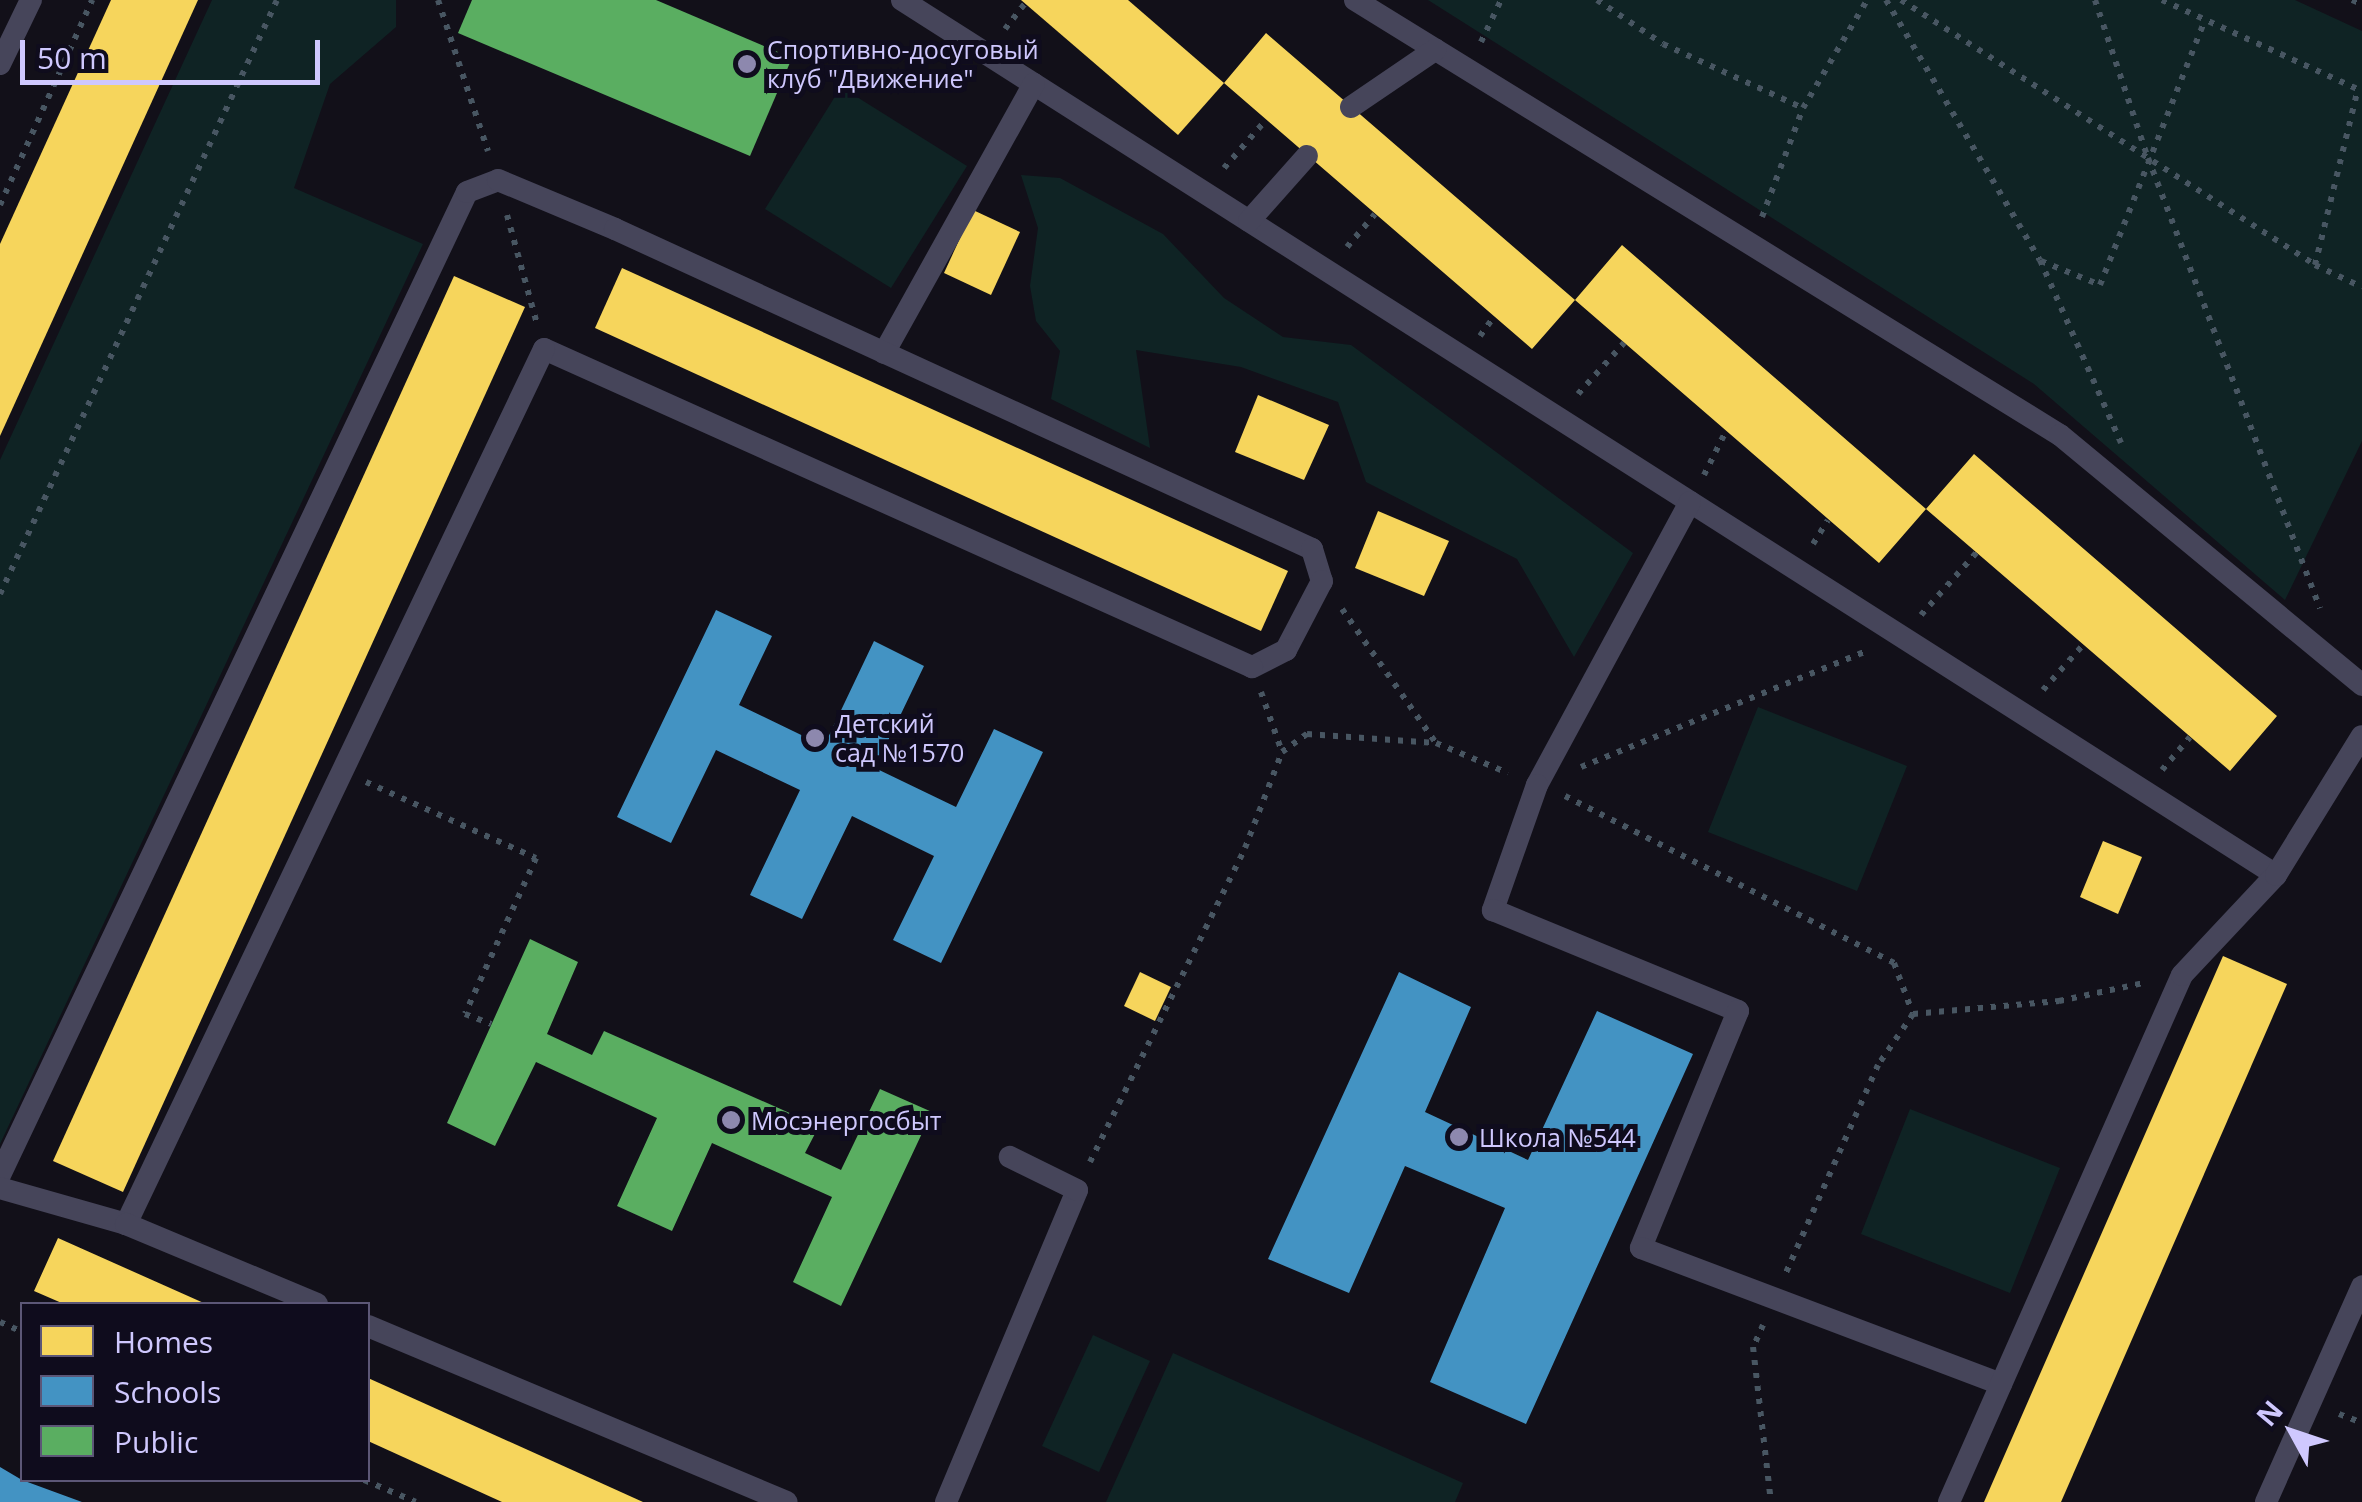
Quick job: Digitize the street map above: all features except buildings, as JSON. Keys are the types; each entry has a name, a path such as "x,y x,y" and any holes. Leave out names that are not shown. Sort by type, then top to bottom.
{"lane":[{"path":"0,64 31,0"},
{"path":"902,0 2276,875"},
{"path":"1355,0 2060,435 2362,686"},
{"path":"1351,107 1435,50"},
{"path":"884,352 1034,84"},
{"path":"1249,221 1308,156"},
{"path":"0,1174 467,192 498,180 1312,549 1322,580 1286,650 1252,667 544,348 126,1224"},
{"path":"1690,502 1537,785 1492,910 1738,1012 1641,1248 1773,1302 2000,1384"},
{"path":"1949,1502 2182,974 2276,875 2362,736"},
{"path":"946,1502 1077,1190 1010,1157"},
{"path":"0,1188 126,1224 312,1302"},
{"path":"2266,1502 2362,1286"},
{"path":"370,1327 788,1502"}],"path":[{"path":"0,204 92,0"},
{"path":"0,594 277,0"},
{"path":"1468,70 1501,0"},
{"path":"1597,0 1663,44 1803,108"},
{"path":"1751,246 1803,108 1867,0"},
{"path":"1886,0 2040,260 2128,458"},
{"path":"1901,0 2315,264 2362,287"},
{"path":"2095,0 2148,158 2323,616"},
{"path":"2162,0 2360,90 2315,264"},
{"path":"2352,0 2362,4"},
{"path":"2040,260 2100,286 2205,20"},
{"path":"1203,192 1266,120"},
{"path":"1327,271 1375,214"},
{"path":"1557,417 1624,343"},
{"path":"1690,502 1726,431"},
{"path":"1537,785 1902,636 1977,552"},
{"path":"1322,580 1436,744"},
{"path":"2023,714 2084,644"},
{"path":"1252,667 1282,752"},
{"path":"1077,1190 1245,848 1282,752 1307,734 1436,744 1587,804 1894,963 1913,1014"},
{"path":"2145,792 2190,737"},
{"path":"342,772 536,858 465,1014 491,1024"},
{"path":"1913,1014 2059,1001 2182,974"},
{"path":"1773,1302 1878,1065 1913,1014"},
{"path":"1754,1348 1771,1502"},
{"path":"369,1482 416,1502"}],"green space":[{"path":"212,0 396,0 396,27 330,84 294,188 423,244 0,1144 0,460"},
{"path":"1428,0 2295,0 2362,31 2362,441 2285,600 2034,384"},
{"path":"841,87 967,166 891,288 765,209"},
{"path":"1021,175 1060,178 1163,234 1224,298 1283,337 1351,345 1633,553 1574,657 1517,559 1366,482 1338,402 1241,367 1136,350 1150,448 1051,399 1060,351 1036,321 1030,286 1038,228"},
{"path":"1758,707 1907,766 1857,891 1708,832"},
{"path":"1910,1109 2060,1168 2010,1293 1861,1234"},
{"path":"1093,1335 1150,1361 1099,1472 1042,1446"},
{"path":"1173,1353 1463,1483 1455,1502 1106,1502"}],"place":[{"name":"Спортивно-досуговый клуб \"Движение\"","path":"747,64"},
{"name":"Детский сад №1570","path":"815,738"},
{"name":"Мосэнергосбыт","path":"731,1120"},
{"name":"Школа №544","path":"1459,1137"}]}
